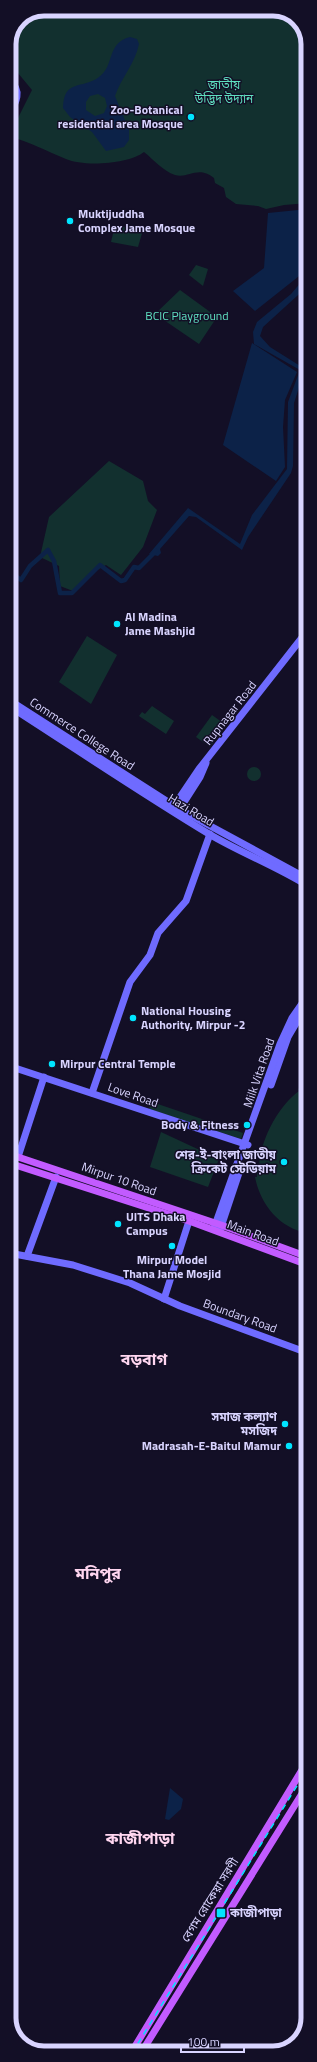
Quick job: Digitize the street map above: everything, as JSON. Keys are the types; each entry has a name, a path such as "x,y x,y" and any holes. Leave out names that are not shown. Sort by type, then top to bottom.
{"main road":[{"name":"Mirpur 10 Road","path":"18,1157 159,1208 189,1221"},
{"name":"Mirpur 10 Road","path":"16,1164 217,1227"},
{"name":"Main Road","path":"189,1221 217,1227 301,1255"},
{"name":"Main Road","path":"217,1227 301,1262"},
{"name":"বেগম রোকেয়া সরণী","path":"135,2046 206,1925 266,1832 301,1772"},
{"name":"বেগম রোকেয়া সরণী","path":"145,2046 301,1795"},
{"path":"266,1832 275,1837"}],"street":[{"path":"16,88 16,100"},
{"name":"Rupnagar Road","path":"175,810 198,769 208,759 301,639"},
{"name":"Commerce College Road","path":"16,705 143,787 175,810"},
{"name":"Commerce College Road","path":"16,711 67,744"},
{"name":"Hazi Road","path":"67,744 175,810 210,834 301,882"},
{"name":"Hazi Road","path":"175,810 301,875"},
{"path":"92,1093 130,982 150,955 158,933 186,901 210,834"},
{"name":"Milk Vita Road","path":"217,1227 246,1147 275,1056 301,1008"},
{"name":"Milk Vita Road","path":"295,1019 301,1012"},
{"name":"Love Road","path":"16,1069 43,1080 246,1147"},
{"name":"Love Road","path":"16,1072 92,1093 143,1113"},
{"path":"18,1157 43,1080"},
{"path":"27,1256 56,1177"},
{"path":"164,1299 189,1221"},
{"name":"Boundary Road","path":"16,1255 97,1272 130,1283 164,1299 301,1350"}],"green space":[{"name":"জাতীয় উদ্ভিদ উদ্যান","path":"44,16 274,16 285,19 293,24 301,41 301,204 284,205 266,209 258,206 236,204 226,197 224,188 215,183 214,178 208,174 198,172 180,176 175,175 163,168 144,152 137,156 117,162 84,163 66,159 16,139 16,122 32,90 16,71 16,44 18,34 24,24 34,18"},
{"path":"115,225 143,230 138,247 111,242"},
{"path":"196,265 208,269 203,286 189,275"},
{"name":"BCIC Playground","path":"180,290 217,317 199,344 155,314"},
{"path":"109,461 143,481 148,501 157,510 143,547 121,575 106,565 87,576 73,591 60,586 59,566 40,557 49,517"},
{"path":"87,636 117,655 91,704 59,682"},
{"path":"152,706 174,721 166,734 139,716 142,712 145,714"},
{"path":"212,715 226,725 210,747 196,737"},
{"path":"254,767 259,769 261,774 259,779 254,781 249,779 247,774 249,769"},
{"name":"শের-ই-বাংলা জাতীয় ক্রিকেট স্টেডিয়াম","path":"301,1087 301,1232 280,1221 273,1214 261,1197 255,1177 257,1177 257,1172 259,1172 262,1150 270,1127 283,1106 299,1091 298,1089"},
{"path":"152,1102 243,1133 241,1139 149,1109"},
{"path":"161,1132 219,1159 208,1187 150,1167"}],"water":[{"path":"130,37 137,39 139,44 134,58 115,96 129,130 129,140 124,147 106,151 92,132 70,117 63,108 64,99 70,88 93,81 104,72 114,49 122,40","holes":["98,94 105,98 107,106 104,113 95,116 86,110 86,102 90,96"]},
{"path":"301,210 301,275 255,311 233,291 264,268 268,213"},
{"path":"301,282 301,292 263,327 260,336 270,347 301,366 301,381 294,403 293,466 291,473 248,537 242,550 196,517 189,516 160,549 161,553 158,556 149,554 188,508 240,544 252,515 287,469 288,402 300,370 254,344 253,332 257,322 291,294"},
{"path":"252,343 297,372 285,400 283,427 285,467 276,481 223,445"},
{"path":"170,1788 183,1799 181,1809 169,1820 165,1819"}],"waterway":[{"path":"16,576 21,580 30,566 48,550 54,561 60,593 72,593 100,565 121,581 125,580 134,567 139,568 156,551"}],"railway":[{"path":"136,2046 301,1779"}],"place":[{"name":"Zoo-Botanical residential area Mosque","path":"191,117"},
{"name":"Muktijuddha Complex Jame Mosque","path":"70,221"},
{"name":"Al Madina Jame Mashjid","path":"117,624"},
{"name":"National Housing Authority, Mirpur -2","path":"133,1018"},
{"name":"Mirpur Central Temple","path":"52,1064"},
{"name":"Body & Fitness","path":"247,1125"},
{"name":"শের-ই-বাংলা জাতীয় ক্রিকেট স্টেডিয়াম","path":"284,1162"},
{"name":"UITS Dhaka Campus","path":"118,1224"},
{"name":"Mirpur Model Thana Jame Mosjid","path":"172,1246"},
{"name":"সমাজ কল্যাণ মসজিদ","path":"285,1424"},
{"name":"Madrasah-E-Baitul Mamur","path":"289,1446"},
{"name":"কাজীপাড়া","path":"221,1913"}],"district":[{"name":"বড়বাগ","path":"144,1359"},
{"name":"মনিপুর","path":"98,1573"},
{"name":"কাজীপাড়া","path":"140,1838"}]}
